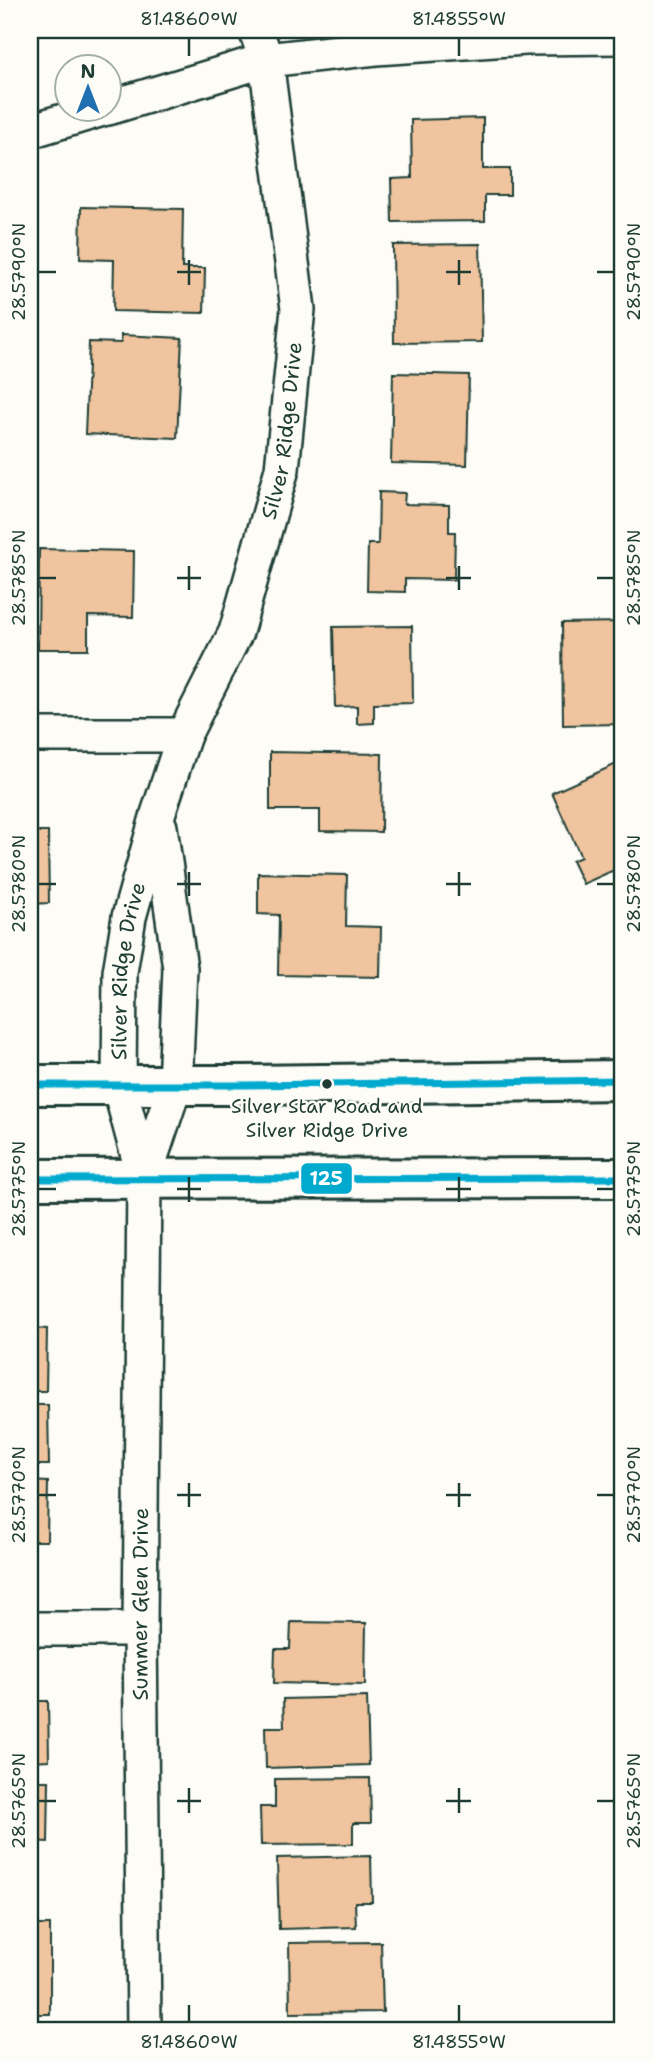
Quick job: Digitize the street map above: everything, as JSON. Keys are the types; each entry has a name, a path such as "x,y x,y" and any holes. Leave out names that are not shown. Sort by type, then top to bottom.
{"main road":[{"path":"30,1086 623,1080"},
{"path":"30,1179 623,1178"}],"street":[{"path":"122,102 261,45 376,48 499,40 623,37"},
{"name":"Silver Ridge Drive","path":"144,1178 119,1086 120,972 129,917 184,735 236,632 282,469 298,309 261,45"},
{"path":"30,131 60,122"},
{"path":"30,735 184,735"},
{"name":"Silver Ridge Drive","path":"144,1178 175,1086 180,968 158,814"},
{"name":"Summer Glen Drive","path":"144,1178 140,1629 144,2031"},
{"path":"30,1629 140,1629"}],"building":[{"path":"483,118 483,169 510,169 510,195 485,195 485,221 392,222 391,179 412,178 411,120"},
{"path":"620,118 623,118 623,195 619,195"},
{"path":"81,207 183,209 182,268 205,268 204,313 113,311 114,260 80,259"},
{"path":"480,244 482,342 394,343 393,245"},
{"path":"121,335 182,338 177,438 85,434 89,342 121,343"},
{"path":"393,373 469,375 467,465 391,463"},
{"path":"379,492 405,493 404,504 449,505 449,532 455,532 454,580 405,579 405,592 367,591 368,544 378,544"},
{"path":"39,549 134,551 133,617 88,616 88,649 38,649"},
{"path":"623,622 623,724 563,725 562,623"},
{"path":"412,626 413,703 374,704 374,723 357,724 357,706 335,707 333,627"},
{"path":"270,752 382,754 381,832 320,831 320,810 270,810"},
{"path":"623,761 623,866 583,884 572,861 581,857 552,793"},
{"path":"30,832 48,832 49,903 30,904"},
{"path":"258,873 347,875 346,926 381,927 380,977 278,975 279,915 258,914"},
{"path":"30,1328 47,1329 46,1391 30,1391"},
{"path":"30,1405 48,1405 49,1465 30,1465"},
{"path":"30,1481 48,1482 47,1541 30,1541"},
{"path":"291,1622 366,1623 365,1685 274,1683 275,1649 290,1649"},
{"path":"367,1697 369,1765 266,1768 265,1727 284,1727 283,1699"},
{"path":"30,1701 48,1701 49,1760 30,1761"},
{"path":"370,1778 371,1823 353,1823 353,1844 261,1845 260,1807 275,1807 275,1779"},
{"path":"30,1781 49,1781 48,1842 30,1841"},
{"path":"371,1856 372,1902 355,1902 356,1927 279,1929 277,1858"},
{"path":"30,1925 50,1925 50,2014 30,2014"},
{"path":"381,1942 383,2012 290,2013 289,1943"},
{"path":"289,2026 374,2027 374,2031 289,2031"}],"transit line":[{"name":"125","path":"30,1085 623,1080"},
{"name":"125","path":"30,1179 623,1178"}],"place":[{"name":"Silver Star Road and Silver Ridge Drive","path":"327,1084"}]}
